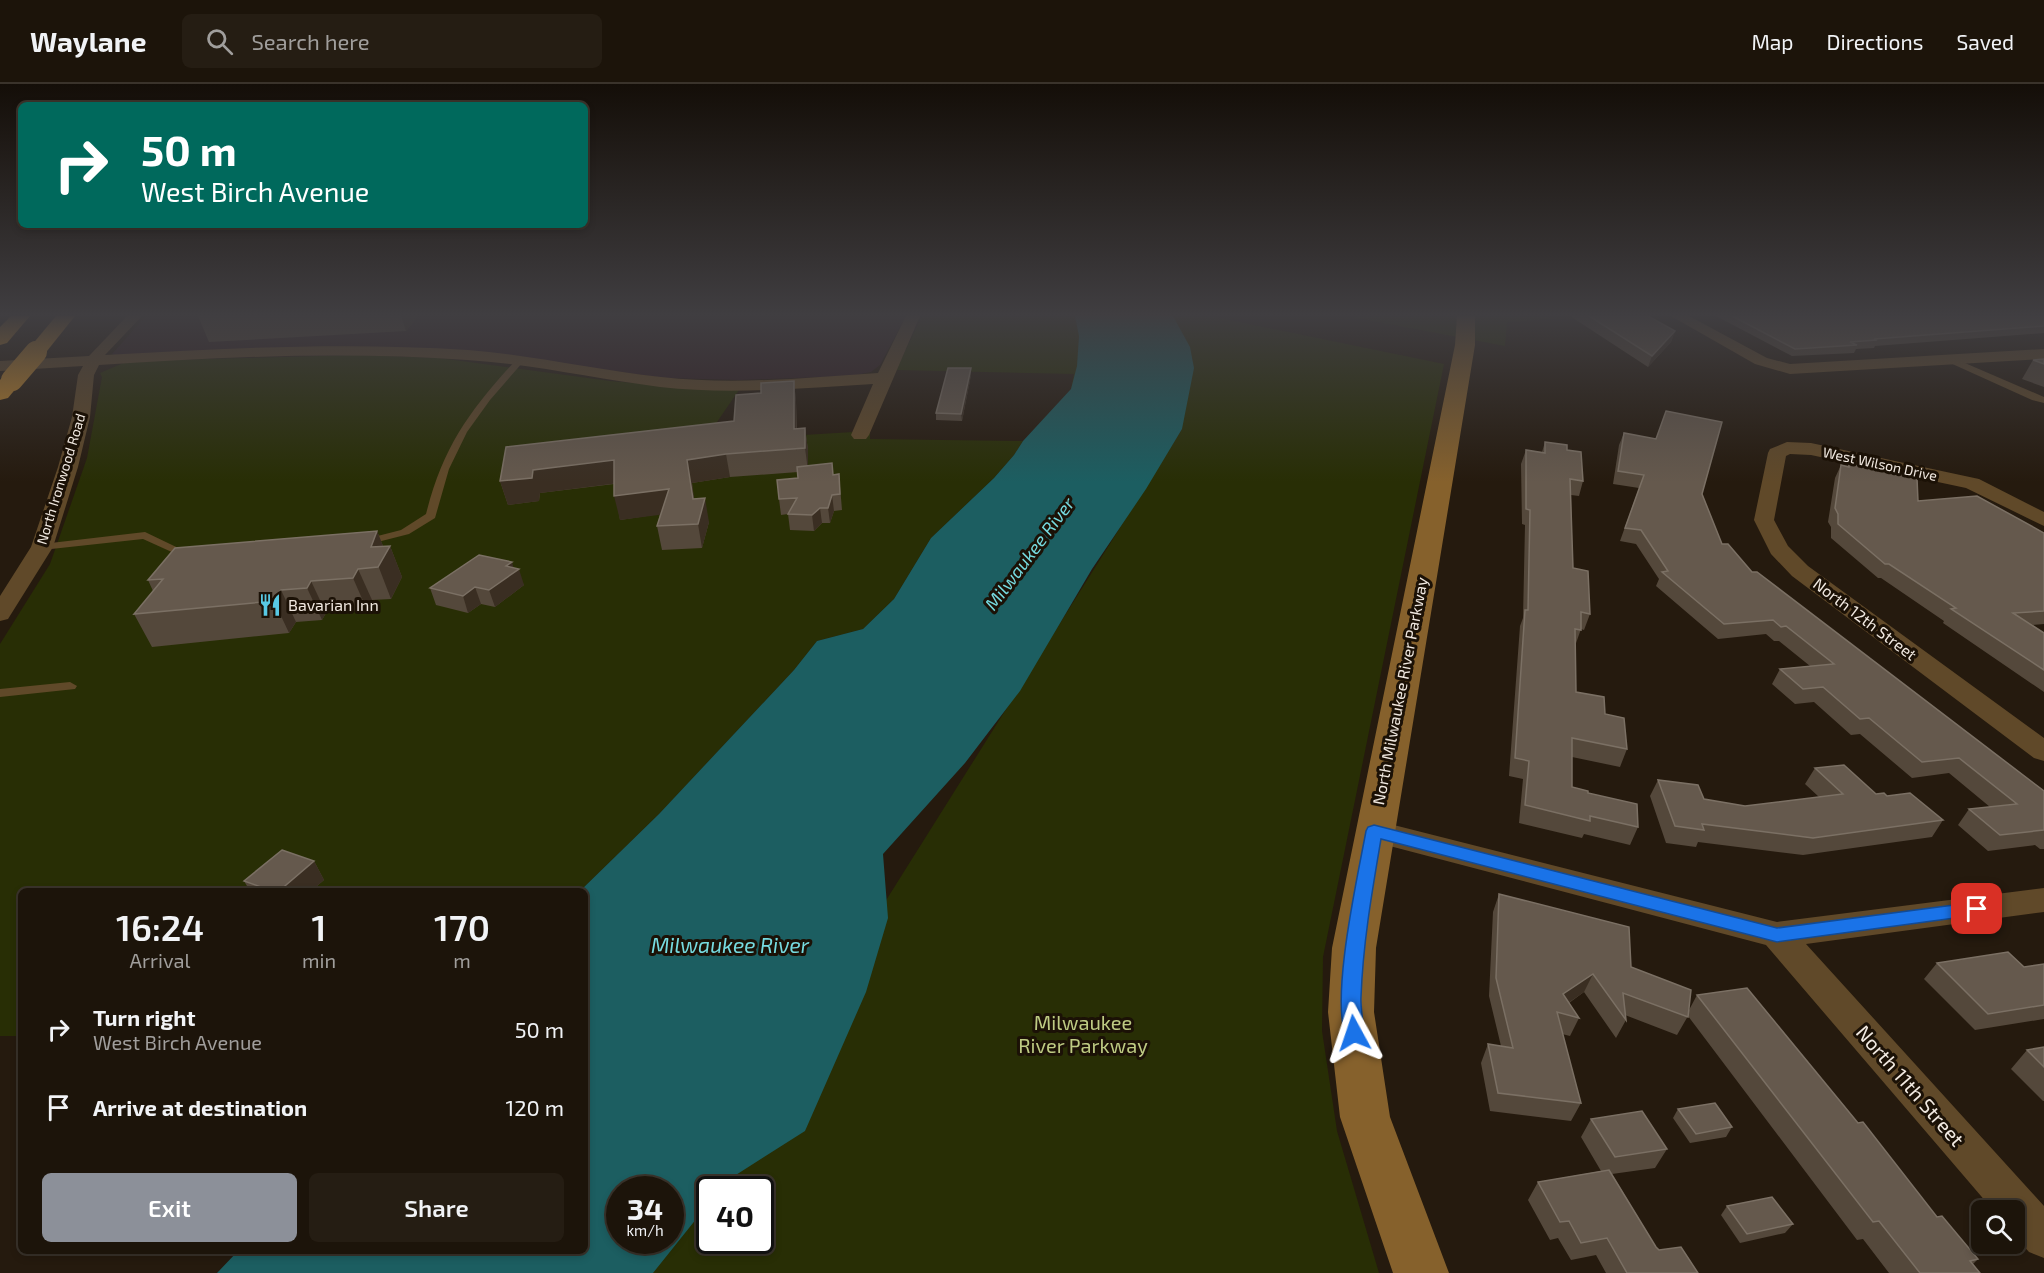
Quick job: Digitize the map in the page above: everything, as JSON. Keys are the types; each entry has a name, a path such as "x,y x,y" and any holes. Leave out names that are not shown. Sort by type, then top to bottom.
{"street":[{"path":"4,380 44,371"},
{"name":"North Ironwood Road","path":"0,614 42,547 68,467 81,417 89,371"},
{"path":"587,371 662,382 700,384 781,384 884,378"},
{"path":"860,435 887,371"},
{"name":"North Milwaukee River Parkway","path":"1421,1273 1365,1117 1351,1012 1354,948 1460,371"},
{"name":"West Wilson Drive","path":"1787,448 1811,449 1972,483 2044,520"},
{"name":"North 12th Street","path":"1787,448 1777,453 1764,520 1779,549 1800,571 2044,752"},
{"path":"1374,831 1777,935 2044,900"},
{"name":"North 11th Street","path":"1777,935 2044,1238"}],"lane":[{"path":"352,546 405,532 431,516 436,490 454,443 479,405 510,371"},
{"path":"1977,371 2044,400"},
{"path":"42,547 145,536 194,558 206,558"},
{"path":"0,693 70,686"}],"shaded area":[{"path":"617,371 872,371 851,376 739,380 664,378"}],"green space":[{"path":"539,371 672,386 741,387 704,441 870,431 870,439 1023,441 994,478 931,538 894,599 863,629 817,641 794,670 659,814 583,888 18,888 18,1036 0,1036 0,644 50,564 87,458 102,377 100,373"},
{"name":"Milwaukee River Parkway","path":"962,371 1442,371 1323,957 1322,1031 1337,1131 1379,1273 652,1273 664,1254 684,1254 684,1222 696,1203 696,1254 774,1254 774,1176 713,1176 1182,429 1071,389 1074,374"}],"water":[{"name":"Milwaukee River","path":"1076,371 1193,371 1182,429 1146,489 1092,569 1020,691 965,763 883,854 888,918 866,992 805,1131 734,1176 696,1176 696,1219 684,1234 684,1176 606,1176 606,1254 668,1254 653,1273 217,1273 235,1254 588,1254 588,888 583,888 659,814 794,670 817,641 863,629 894,599 931,538 994,478 1023,441 1071,389"}],"building":[{"path":"947,371 970,371 961,414 936,413"},
{"path":"794,381 794,429 805,428 805,448 726,454 687,460 693,499 705,498 698,524 657,526 669,489 614,496 614,460 533,470 532,478 500,481 506,447 734,421 736,395 761,393 761,383"},
{"path":"1666,411 1722,422 1702,494 1722,544 1728,544 1752,572 1757,572 2044,791 2044,830 2000,835 1969,809 2017,804 1959,758 1922,762 1869,718 1860,719 1823,687 1803,689 1780,669 1834,664 1786,626 1781,627 1773,620 1724,624 1662,572 1668,571 1641,530 1625,528 1644,475 1618,471 1624,433 1656,439"},
{"path":"1545,442 1567,445 1567,450 1581,452 1583,481 1570,479 1573,568 1588,571 1590,614 1581,612 1581,630 1575,629 1576,692 1604,697 1605,714 1624,718 1627,749 1572,738 1572,787 1637,804 1638,827 1590,816 1590,821 1525,805 1529,761 1515,758 1525,610 1528,610 1530,510 1526,509 1526,450 1545,453"},
{"path":"832,463 833,475 839,474 840,494 832,495 828,508 820,508 812,515 788,514 797,498 779,499 777,480 798,478 797,467"},
{"path":"1849,464 1917,478 1918,501 1977,496 2044,533 2044,611 2013,613 2044,633 2044,670 1951,609 1956,608 1889,564 1885,564 1838,524 1838,514 1835,508 1841,465 1849,467"},
{"path":"377,531 371,547 390,546 378,567 358,569 353,578 311,581 307,588 281,590 274,601 134,614 163,579 148,580 175,548"},
{"path":"479,555 512,562 506,566 519,569 489,590 475,587 463,596 430,588"},
{"path":"1844,765 1876,794 1884,793 1887,796 1910,793 1943,820 1813,838 1702,824 1704,830 1675,826 1658,780 1698,785 1704,799 1745,806 1843,794 1815,768"},
{"path":"282,850 314,861 282,888 264,888 244,881"},
{"path":"1499,894 1629,927 1631,967 1691,990 1688,1017 1623,993 1626,1020 1593,974 1563,994 1579,1018 1557,1012 1581,1103 1498,1093 1488,1044 1513,1048 1496,978"},
{"path":"2008,952 2024,967 2044,964 2044,1005 1988,1014 1937,963"},
{"path":"1747,988 1858,1123 1863,1122 1937,1217 1942,1216 1971,1251 1971,1254 1978,1259 1970,1261 1980,1273 1920,1273 1879,1221 1873,1222 1697,995"},
{"path":"2044,1047 2044,1067 2027,1050"},
{"path":"1715,1103 1732,1127 1696,1134 1678,1109"},
{"path":"1642,1111 1667,1149 1615,1157 1591,1119"},
{"path":"1609,1170 1656,1247 1659,1250 1681,1247 1698,1273 1627,1273 1607,1238 1581,1243 1569,1221 1560,1222 1538,1182"},
{"path":"1772,1197 1793,1224 1747,1234 1727,1206"}],"place":[{"name":"Bavarian Inn","path":"270,605"}],"route":[{"path":"1354,1033 1351,1012 1354,948 1374,831 1777,935 1977,909"}]}
